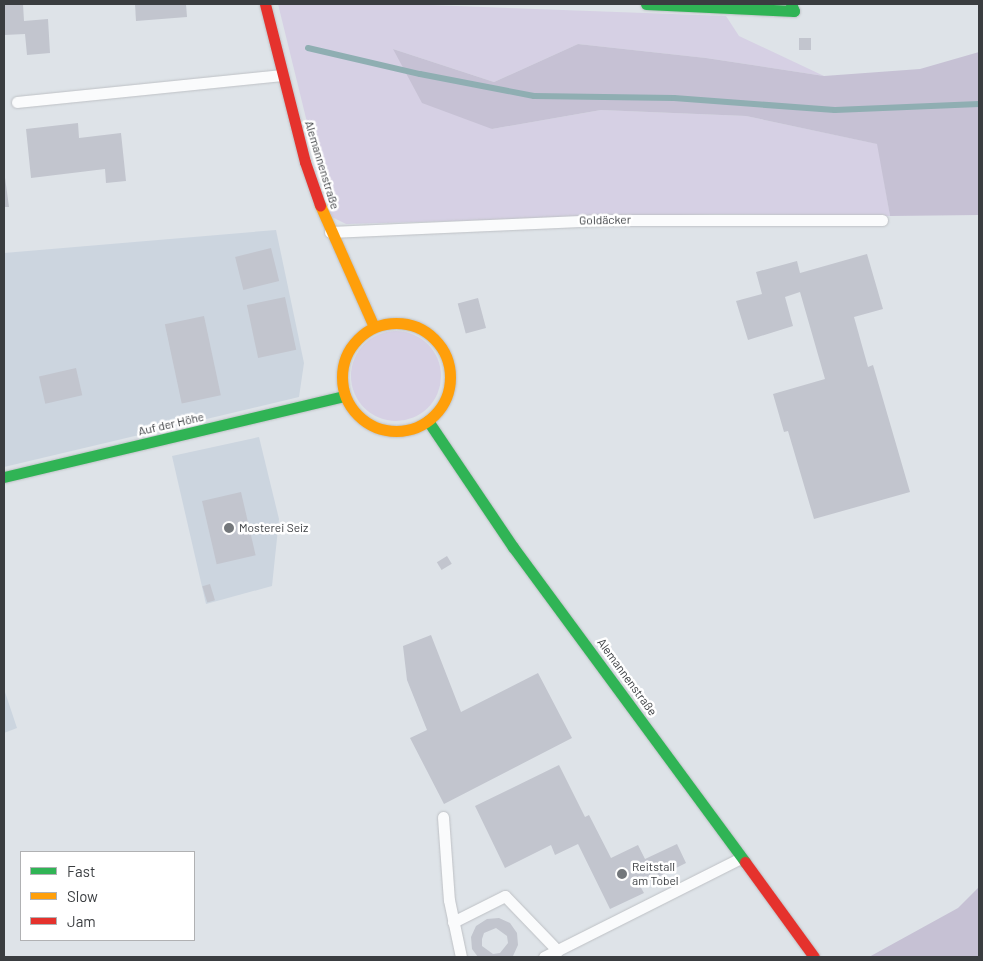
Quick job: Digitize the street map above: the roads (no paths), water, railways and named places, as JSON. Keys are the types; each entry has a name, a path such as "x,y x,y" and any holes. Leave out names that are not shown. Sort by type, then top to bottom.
{"street":[{"name":"Alemannenstraße","path":"265,4 282,75 329,232 374,327"},
{"path":"646,4 792,7"},
{"path":"407,323 428,332 444,349 450,371 448,394 428,421 405,430 380,429 359,417 345,396 341,373 348,350 355,341 374,327 407,323"},
{"name":"Auf der Höhe","path":"4,477 345,396"},
{"name":"Alemannenstraße","path":"428,421 513,547 810,953"}],"lane":[{"path":"17,102 282,75"},
{"name":"Goldäcker","path":"329,232 609,220 882,220"},
{"path":"443,816 444,861 453,922 461,957"},
{"path":"544,957 741,858"},
{"path":"453,922 505,896 558,950"}],"waterway":[{"path":"308,48 420,74 534,96 674,98 835,110 979,104"}],"place":[{"name":"Mosterei Seiz","path":"229,528"},
{"name":"Reitstall am Tobel","path":"622,874"}]}
